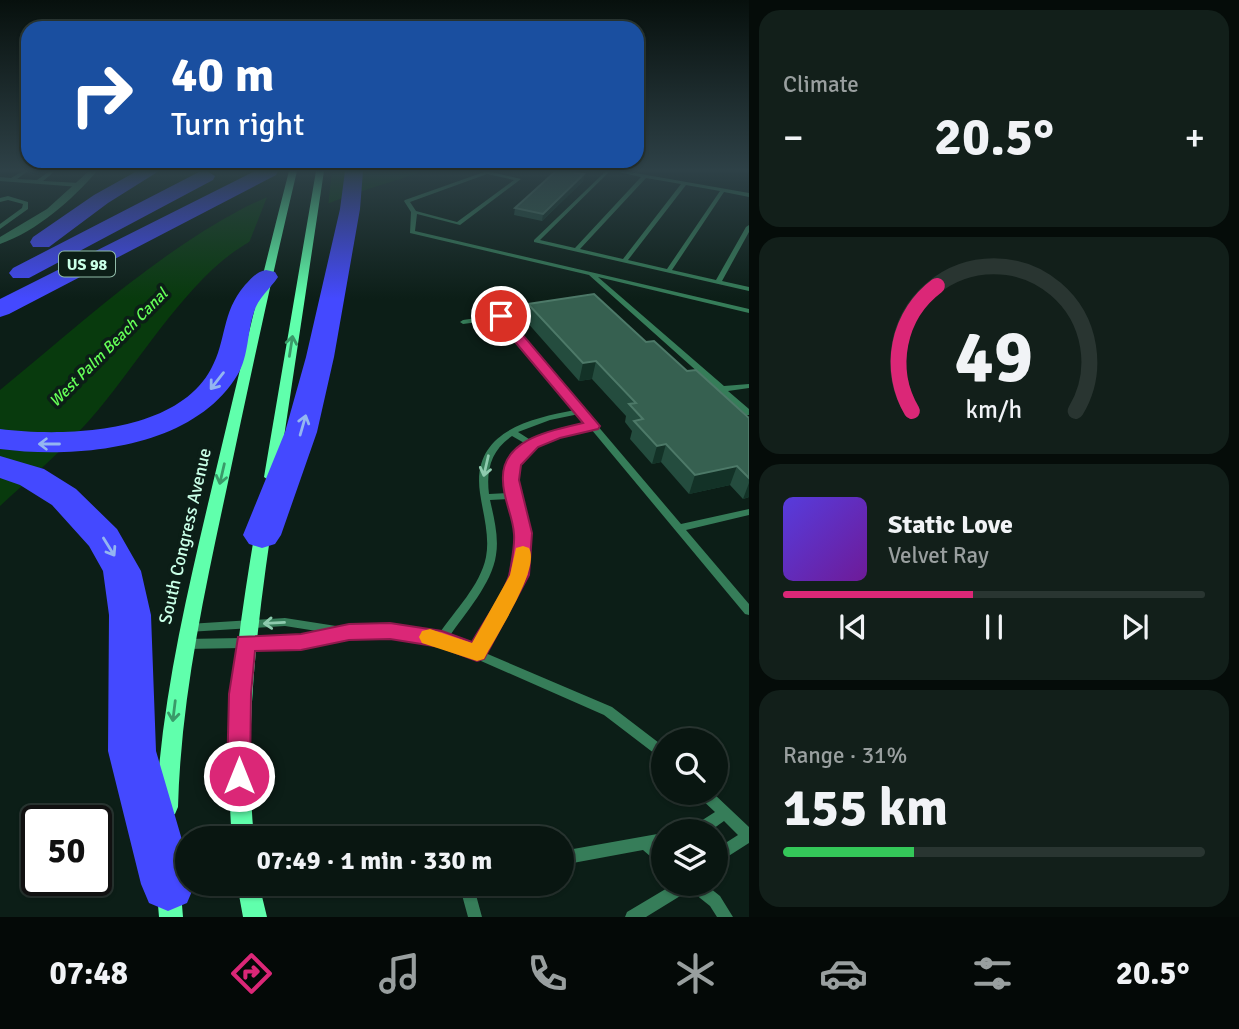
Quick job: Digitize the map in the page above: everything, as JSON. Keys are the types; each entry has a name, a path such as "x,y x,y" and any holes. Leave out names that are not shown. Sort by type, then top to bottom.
{"highway":[{"path":"30,249 80,214"},
{"name":"US 98","path":"0,266 93,214"},
{"path":"0,285 136,214"},
{"name":"US 98","path":"0,309 185,214"},
{"path":"262,535 301,432 320,357 348,214"},
{"path":"0,439 44,444 99,441 165,420 210,390 228,364 243,306 269,266"},
{"path":"0,318 38,289"},
{"path":"0,467 32,477 53,489 91,522 115,554 122,571 130,615 132,751 170,901"}],"main road":[{"name":"South Congress Avenue","path":"170,901 168,773 175,699 186,636 282,214"},
{"path":"243,826 239,733 246,634 312,214"},
{"path":"251,896 255,917"}],"street":[{"path":"0,241 46,214"}],"lane":[{"path":"0,227 18,214"},
{"path":"414,214 412,232 749,311"},
{"path":"421,214 458,223 471,214"},
{"path":"564,214 536,241 749,289"},
{"path":"576,250 610,214"},
{"path":"624,261 661,214"},
{"path":"668,271 707,214"},
{"path":"718,282 749,227"},
{"path":"591,274 749,413"},
{"path":"606,301 619,298"},
{"path":"463,322 549,310"},
{"path":"501,316 749,611"},
{"path":"722,389 749,386"},
{"path":"442,639 481,580 490,560 493,541 485,496 484,466 489,452 511,432 526,424 580,411"},
{"path":"477,653 519,575 523,533 511,480 513,465 520,454 532,444 555,434 593,426"},
{"path":"511,432 532,444"},
{"path":"485,496 514,496"},
{"path":"679,528 749,512"},
{"path":"186,636 246,634 285,622 349,632 390,631 442,639 608,711 651,744"},
{"path":"186,636 246,634 301,642 349,632"},
{"path":"717,805 749,836 728,849"},
{"path":"716,819 725,813"},
{"path":"574,856 651,843"},
{"path":"646,844 651,848"},
{"path":"469,896 475,917"},
{"path":"632,917 667,896"},
{"path":"709,896 726,917"}],"water":[{"name":"West Palm Beach Canal","path":"234,214 304,214 257,237 216,266 180,304 88,422 0,506 0,390 116,294 176,249"}],"pier":[{"path":"260,214 313,214 265,236 247,248"}],"building":[{"path":"594,294 646,342 654,341 687,371 696,370 749,418 749,478 737,466 695,475 666,444 657,446 634,421 643,419 629,404 636,403 596,361 583,363 528,304"}],"slow traffic":[{"path":"430,637 477,653 519,575 523,553"}],"route":[{"path":"239,776 240,694 245,643 301,642 349,632 390,631 442,639 477,653 519,575 523,556 523,533 511,480 513,465 520,454 532,444 555,434 593,426 501,316"}]}
